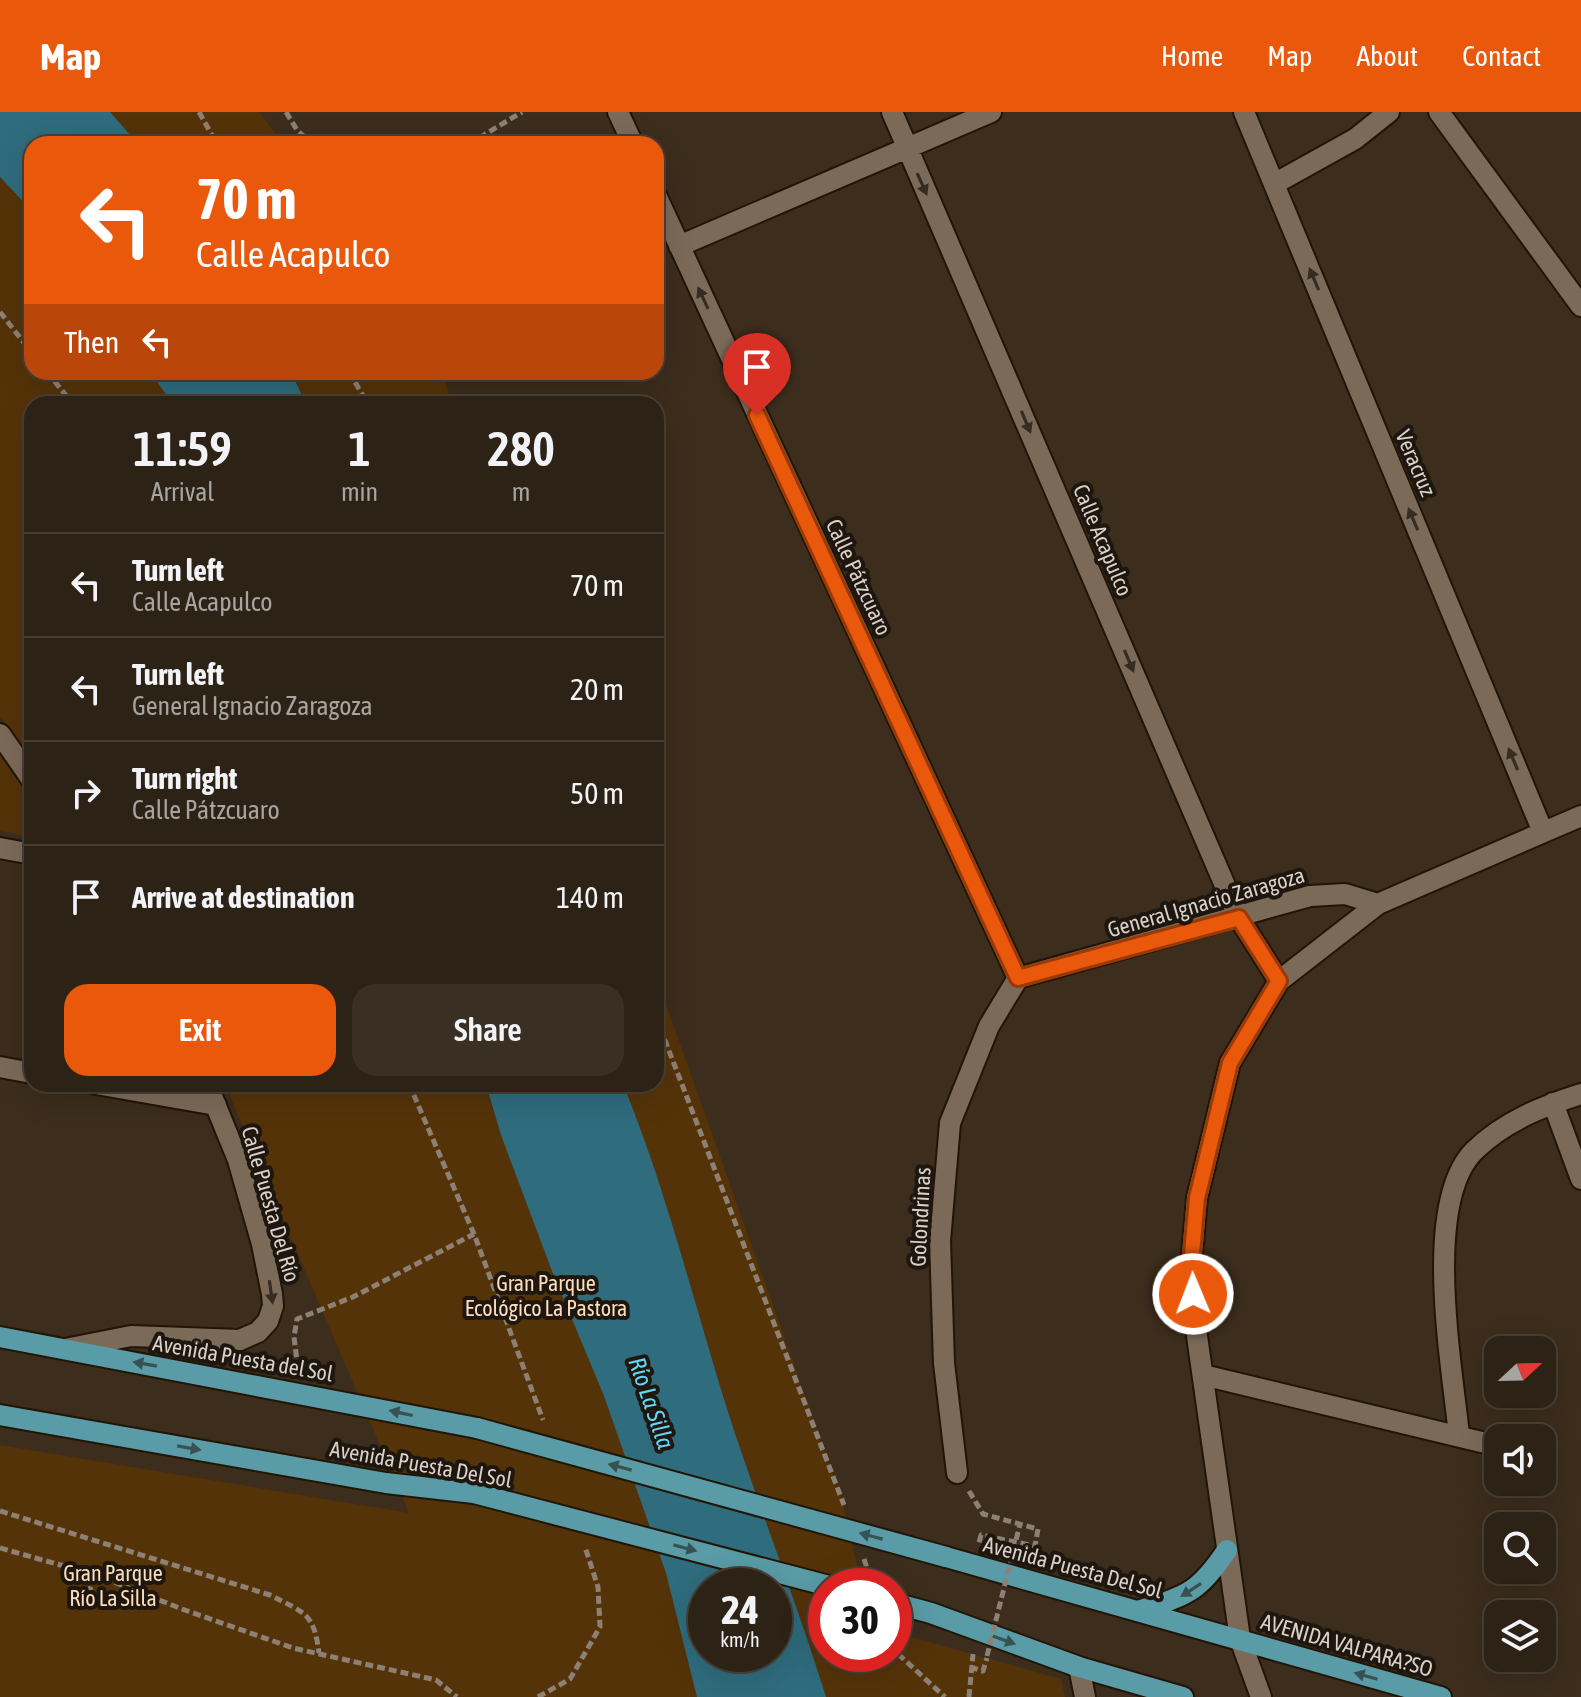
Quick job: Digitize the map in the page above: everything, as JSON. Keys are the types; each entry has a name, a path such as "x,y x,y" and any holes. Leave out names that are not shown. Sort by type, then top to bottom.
{"main road":[{"name":"Avenida Puesta del Sol","path":"0,1337 477,1428"},
{"name":"Avenida Puesta Del Sol","path":"0,1415 386,1483 474,1493 808,1580"},
{"name":"Avenida Puesta Del Sol","path":"477,1428 1240,1639"},
{"path":"1141,1610 1185,1596 1208,1579 1227,1550"},
{"path":"912,1608 1079,1667 1183,1697"},
{"name":"AVENIDA VALPARA?SO","path":"1240,1639 1441,1697"}],"street":[{"path":"618,112 629,136"},
{"name":"Calle Acapulco","path":"892,112 1239,918 1279,981"},
{"path":"679,246 991,112"},
{"name":"Veracruz","path":"1244,112 1543,832"},
{"path":"1274,184 1355,139 1389,112"},
{"path":"1439,112 1581,306"},
{"name":"Calle Pátzcuaro","path":"664,213 1018,978"},
{"path":"0,734 24,768"},
{"path":"1261,1697 1240,1639 1195,1322 1191,1265 1197,1198 1230,1063 1279,981 1378,904 1581,816"},
{"path":"0,848 24,852"},
{"name":"General Ignacio Zaragoza","path":"1018,978 1327,893 1363,897 1378,904"},
{"name":"Golondrinas","path":"957,1473 944,1363 940,1241 950,1123 989,1026 1018,978"},
{"path":"0,1067 24,1072"},
{"path":"142,1092 216,1105"},
{"name":"Calle Puesta Del Río","path":"65,1349 131,1336 240,1340 258,1332 268,1321 273,1306 262,1244 238,1160 210,1092"},
{"path":"1459,1435 1443,1265 1448,1203 1473,1151 1509,1124 1553,1103 1581,1094"},
{"path":"1553,1103 1581,1179"},
{"path":"1203,1375 1484,1442"},
{"path":"1079,1667 1085,1697"}],"path":[{"path":"199,112 212,136"},
{"path":"286,112 303,136"},
{"path":"482,136 522,112"},
{"path":"0,312 24,343"},
{"path":"54,380 66,396"},
{"path":"664,1038 847,1514"},
{"path":"412,1092 474,1234 544,1423"},
{"path":"300,1393 294,1337 297,1319 353,1297 474,1234"},
{"path":"0,1511 270,1595 300,1610 316,1627 319,1653"},
{"path":"981,1535 1035,1546 1038,1529 983,1514"},
{"path":"970,1667 983,1671 1020,1524"},
{"path":"538,1697 570,1679 600,1627 598,1587 583,1542"},
{"path":"0,1548 96,1575 279,1643 436,1680 457,1697"},
{"path":"863,1557 867,1568"},
{"path":"83,1605 96,1575"},
{"path":"969,1697 970,1667 978,1630"},
{"path":"912,1667 945,1697"}],"green space":[{"path":"0,112 259,112 278,136 24,136 24,380 444,380 450,396 24,396 24,750 0,716"},
{"path":"0,755 24,790 24,836 0,831"},
{"name":"Gran Parque Ecológico La Pastora","path":"664,999 842,1500 858,1568 808,1568 808,1672 912,1672 912,1637 1061,1679 1065,1697 0,1697 0,1445 409,1513 228,1092 664,1092"}],"water":[{"path":"0,112 110,112 131,136 24,136 24,202 0,177"},
{"path":"156,380 295,380 302,396 167,396"},
{"name":"Río La Silla","path":"488,1092 626,1092 638,1124 666,1204 727,1409 782,1568 688,1568 688,1661 666,1573 604,1396 552,1271 501,1135"},
{"path":"792,1597 808,1643 808,1672 818,1672 826,1697 697,1697 691,1672 792,1672"}],"route":[{"path":"757,415 1018,978 1239,918 1279,981 1230,1063 1197,1198 1191,1265 1193,1294"}],"park label":[{"name":"Gran Parque Río La Silla","path":"113,1586"}]}
